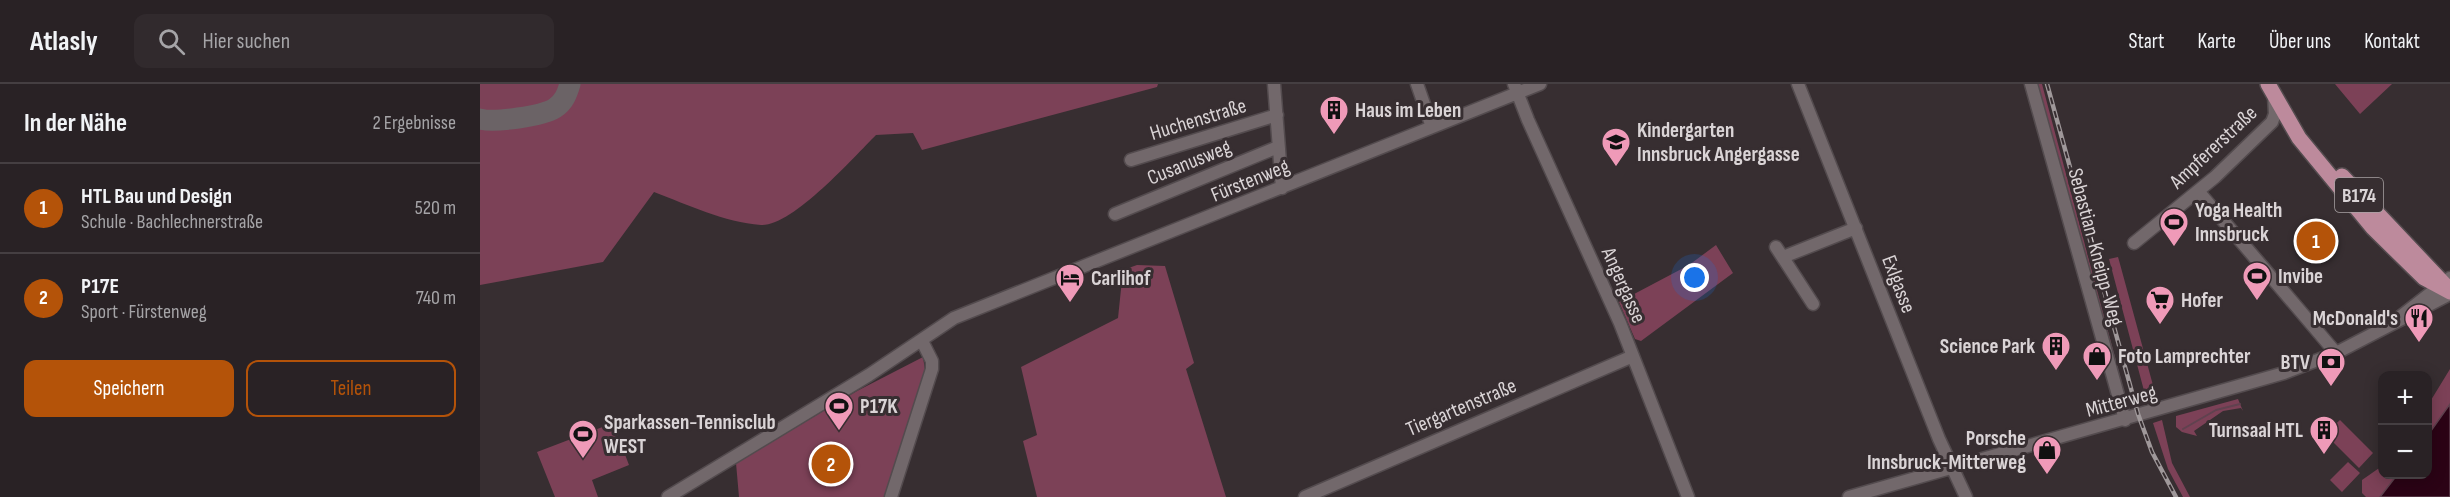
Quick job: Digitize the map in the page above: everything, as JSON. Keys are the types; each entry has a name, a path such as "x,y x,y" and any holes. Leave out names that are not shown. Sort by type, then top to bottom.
{"main road":[{"name":"B174","path":"2274,88 2320,150 2354,190 2447,287"}],"street":[{"path":"1274,84 1282,188"},
{"path":"1417,84 1432,127"},
{"name":"Fürstenweg","path":"668,497 940,330 957,324 975,312 1432,127 1516,89 1540,84"},
{"name":"Exlgasse","path":"1798,84 1965,497"},
{"name":"Sebastian-Kneipp-Weg","path":"2031,84 2125,420"},
{"name":"Ampfererstraße","path":"2134,243 2198,191 2272,122 2275,114 2274,88"},
{"name":"Angergasse","path":"1516,89 1633,356 1688,497"},
{"name":"Huchenstraße","path":"1131,160 1277,115"},
{"name":"Cusanusweg","path":"1115,214 1278,147"},
{"path":"2198,191 2336,353"},
{"path":"1813,304 1780,252 1856,228"},
{"name":"Mitterweg","path":"1849,497 2236,389 2336,353 2395,321 2447,287"},
{"path":"891,497 932,369 932,361 922,341"},
{"name":"Tiergartenstraße","path":"1305,497 1633,356"}],"shaded area":[{"path":"480,84 1158,84 1157,87 922,150 913,133 876,135 822,189 789,215 774,223 761,225 733,220 654,192 603,262 480,285"},
{"path":"2036,84 2042,84 2128,406 2124,407"},
{"path":"2335,84 2392,84 2360,114"},
{"path":"1716,245 1733,273 1641,341 1635,339 1619,302 1689,265"},
{"path":"2118,257 2157,400 2147,402 2109,259"},
{"path":"1137,265 1165,266 1194,363 1186,369 1226,497 1037,497 1023,441 1037,435 1021,367 1118,318 1123,270"},
{"path":"923,357 925,370 920,384 923,385 887,497 739,497 736,463 857,391"},
{"path":"2450,369 2450,404 2432,429 2432,398"},
{"path":"2238,399 2243,411 2241,408 2223,411 2194,431 2197,436 2182,432 2176,427 2176,416"},
{"path":"2450,404 2450,497 2380,497 2394,479 2432,479 2432,429"},
{"path":"2162,420 2172,463 2190,497 2183,497 2168,469 2153,423"},
{"path":"2340,420 2373,453 2359,468 2325,434"},
{"name":"Sparkassen-Tennisclub WEST","path":"613,423 629,465 592,480 598,497 555,497 537,452"},
{"path":"2348,462 2360,473 2342,492 2330,480"},
{"path":"2378,469 2378,479 2394,479 2380,497 2366,497 2362,493 2362,480"}],"waterway":[{"path":"2183,429 2216,410 2240,404"}],"taxiway":[{"path":"480,119 507,119 549,111 563,100 570,84"}],"railway":[{"path":"2047,84 2138,414 2152,452 2176,497"}],"place":[{"name":"Haus im Leben","path":"1334,136"},
{"name":"Kindergarten Innsbruck Angergasse","path":"1616,168"},
{"name":"HTL Bau und Design","path":"2316,241"},
{"name":"Yoga Health Innsbruck","path":"2174,248"},
{"name":"Invibe","path":"2257,302"},
{"name":"Carlihof","path":"1070,304"},
{"name":"Hofer","path":"2160,326"},
{"name":"McDonald's","path":"2419,344"},
{"name":"Science Park","path":"2056,372"},
{"name":"Foto Lamprechter","path":"2097,382"},
{"name":"BTV","path":"2331,388"},
{"name":"P17K","path":"839,432"},
{"name":"Turnsaal HTL","path":"2324,456"},
{"name":"Sparkassen-Tennisclub WEST","path":"583,460"},
{"name":"P17E","path":"831,464"},
{"name":"Porsche Innsbruck-Mitterweg","path":"2047,476"}]}
